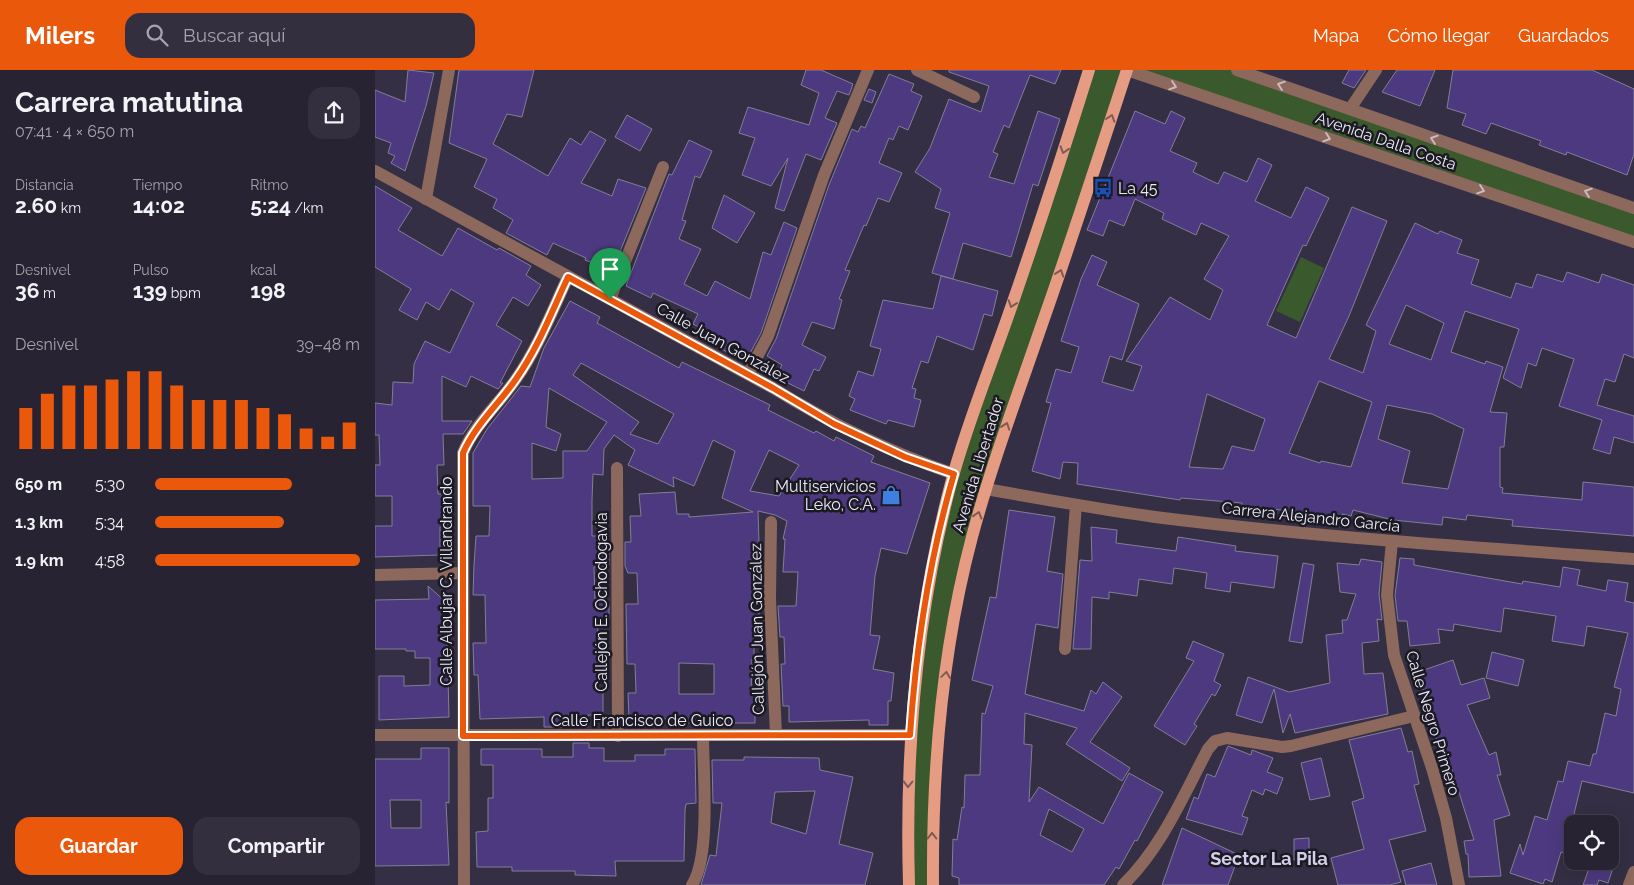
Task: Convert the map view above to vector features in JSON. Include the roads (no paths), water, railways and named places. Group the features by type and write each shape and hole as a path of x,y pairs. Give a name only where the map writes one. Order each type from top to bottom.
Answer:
{"main road":[{"name":"Avenida Libertador","path":"909,885 908,797 910,735 921,632 941,529 954,474 969,425 1054,182 1089,70"},
{"name":"Avenida Libertador","path":"933,885 934,780 939,721 958,602 972,537 986,489 1127,70"}],"street":[{"path":"426,199 449,70"},
{"path":"748,374 768,336 824,175 868,70"},
{"path":"917,70 974,97"},
{"name":"Avenida Dalla Costa","path":"1127,70 1634,242"},
{"name":"Avenida Dalla Costa","path":"1237,70 1634,208"},
{"path":"1350,109 1376,70"},
{"path":"610,299 663,167"},
{"name":"Calle Juan González","path":"375,171 866,440 905,457 954,474"},
{"name":"Calle Albujar C. Villandrando","path":"464,885 463,453 479,427 517,378 534,350 568,277"},
{"name":"Callejón E. Ochodogavia","path":"617,468 618,736"},
{"name":"Carrera Alejandro García","path":"986,489 1076,504 1246,527 1392,541 1634,559"},
{"path":"1065,649 1076,504"},
{"name":"Callejón Juan González","path":"771,522 770,600 776,735"},
{"name":"Calle Negro Primero","path":"1392,541 1387,596 1390,630 1399,674 1415,716 1445,818 1459,885"},
{"path":"375,575 463,573"},
{"path":"1123,885 1142,866 1155,847 1208,749 1215,741 1221,738 1239,738 1282,747 1291,746 1415,716"},
{"name":"Calle Francisco de Guico","path":"375,735 910,735"},
{"path":"692,885 701,856 704,826 703,736"},
{"path":"1629,885 1634,872"}],"place":[{"name":"La 45","path":"1103,188"},
{"name":"Multiservicios Leko, C.A.","path":"891,495"}],"district":[{"name":"Sector La Pila","path":"1269,858"}]}
